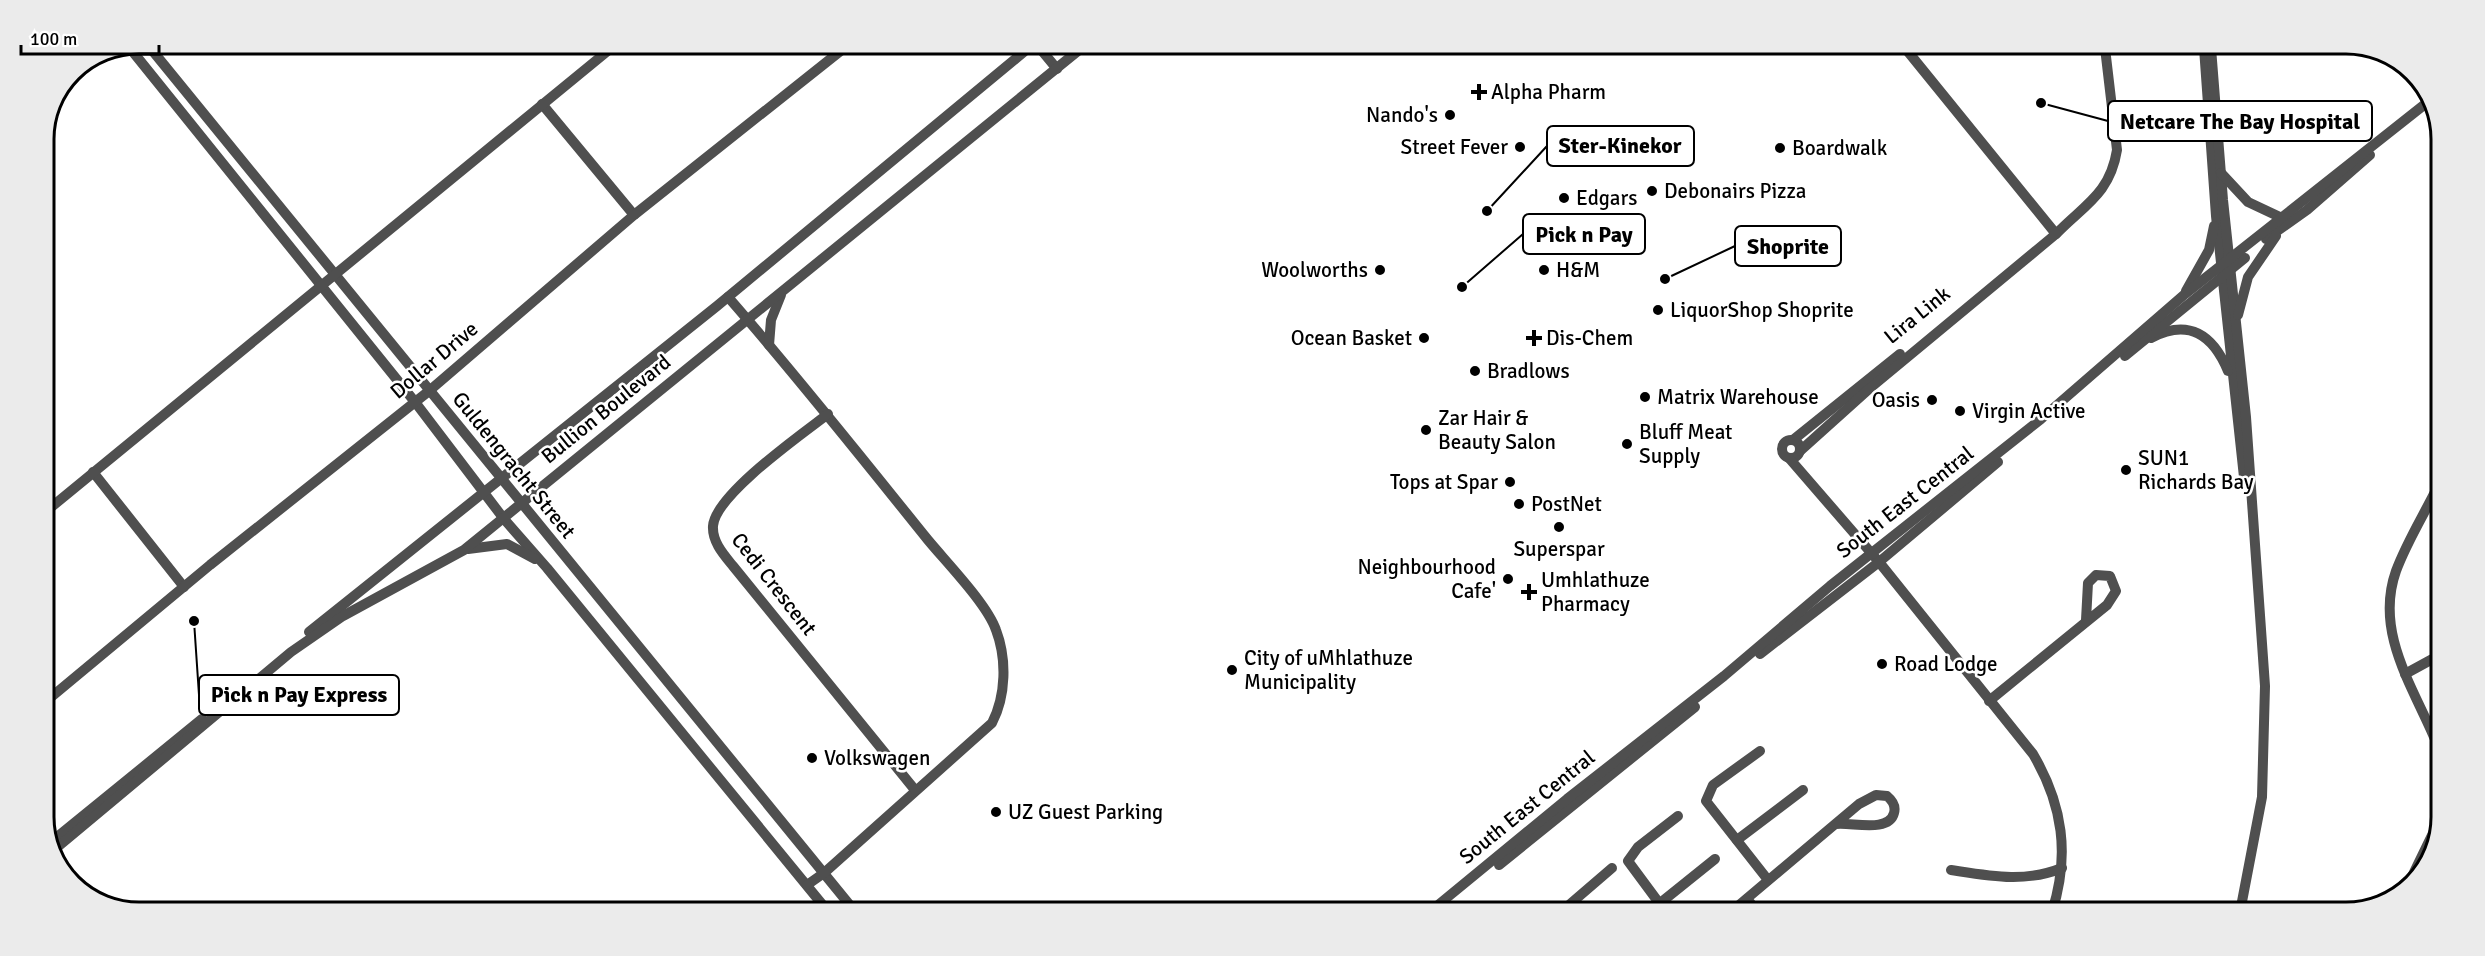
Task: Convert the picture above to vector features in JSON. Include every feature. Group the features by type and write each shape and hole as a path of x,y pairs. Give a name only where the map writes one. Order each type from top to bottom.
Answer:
{"street":[{"name":"Guldengracht Street","path":"135,54 415,402 504,519 547,568 820,902"},
{"name":"Guldengracht Street","path":"155,54 502,478 520,504 847,902"},
{"path":"54,505 604,54"},
{"name":"Dollar Drive","path":"54,695 184,587 429,391 634,214 837,54"},
{"name":"Bullion Boulevard","path":"57,837 728,297 1020,54"},
{"path":"1045,54 1057,69"},
{"name":"Bullion Boulevard","path":"59,846 295,650 344,616 464,550 504,519 1075,54"},
{"path":"1904,54 2033,215 2052,234"},
{"path":"1910,54 2052,234"},
{"path":"2052,234 2094,201 2116,160 2117,150 2106,54"},
{"path":"2204,54 2216,216 2237,322 2254,521 2253,537"},
{"path":"2211,54 2227,268 2232,382 2253,537 2265,686 2264,770 2256,839 2242,902"},
{"path":"542,104 634,214"},
{"name":"South East Central","path":"1453,902 1759,655 1879,562 2424,105"},
{"name":"South East Central","path":"2284,222 2426,111"},
{"path":"2221,173 2248,202 2284,222 2253,266 2237,322"},
{"path":"2185,294 2209,250 2216,216"},
{"name":"Lira Link","path":"1793,440 2052,234"},
{"name":"Lira Link","path":"1796,454 2052,234"},
{"name":"South East Central","path":"1442,902 1567,799 1724,676 1870,554 2041,419 2185,294 2227,268"},
{"path":"769,345 771,321 784,290"},
{"path":"728,297 828,414 986,613 995,627 1000,643 1002,693 992,723 824,873 807,885"},
{"path":"2136,346 2156,335 2174,330 2200,334 2212,342 2221,354 2232,382"},
{"name":"Cedi Crescent","path":"828,414 778,452 722,503 715,515 713,533 718,547 733,567 915,790"},
{"path":"1796,454 1782,450 1786,442 1793,440 1798,444 1796,454 1809,479 1879,562 2033,754 2050,787 2061,823 2062,868 2054,902"},
{"path":"93,472 184,587"},
{"path":"2431,500 2396,569 2389,603 2391,632 2405,674 2431,731"},
{"path":"464,550 496,543 507,544 524,551 547,568"},
{"path":"1989,701 2086,620"},
{"path":"2405,674 2431,660"},
{"path":"1760,751 1713,785 1707,793 1706,801 1768,880"},
{"path":"1737,840 1803,790"},
{"path":"1742,902 1768,880 1836,824 1869,797 1887,796 1894,803 1895,810 1892,819 1882,824 1836,824"},
{"path":"1658,902 1628,861 1638,847 1678,816"},
{"path":"1668,902 1715,859"},
{"path":"1572,902 1611,868"},
{"path":"1951,870 1999,877 2038,877 2062,868"},
{"path":"1747,898 1750,902"}],"place":[{"name":"Alpha Pharm","path":"1479,92"},
{"name":"Netcare The Bay Hospital","path":"2041,103"},
{"name":"Nando's","path":"1450,115"},
{"name":"Street Fever","path":"1520,147"},
{"name":"Boardwalk","path":"1780,148"},
{"name":"Debonairs Pizza","path":"1652,191"},
{"name":"Edgars","path":"1564,198"},
{"name":"Ster-Kinekor","path":"1487,211"},
{"name":"Woolworths","path":"1380,270"},
{"name":"H&M","path":"1544,270"},
{"name":"Shoprite","path":"1665,279"},
{"name":"Pick n Pay","path":"1462,287"},
{"name":"LiquorShop Shoprite","path":"1658,310"},
{"name":"Ocean Basket","path":"1424,338"},
{"name":"Dis-Chem","path":"1534,338"},
{"name":"Bradlows","path":"1475,371"},
{"name":"Matrix Warehouse","path":"1645,397"},
{"name":"Oasis","path":"1932,400"},
{"name":"Virgin Active","path":"1960,411"},
{"name":"Zar Hair & Beauty Salon","path":"1426,430"},
{"name":"Bluff Meat Supply","path":"1627,444"},
{"name":"SUN1 Richards Bay","path":"2126,470"},
{"name":"Tops at Spar","path":"1510,482"},
{"name":"PostNet","path":"1519,504"},
{"name":"Superspar","path":"1559,527"},
{"name":"Neighbourhood Cafe'","path":"1508,579"},
{"name":"Umhlathuze Pharmacy","path":"1529,592"},
{"name":"Pick n Pay Express","path":"194,621"},
{"name":"Road Lodge","path":"1882,664"},
{"name":"City of uMhlathuze Municipality","path":"1232,670"},
{"name":"Volkswagen","path":"812,758"},
{"name":"UZ Guest Parking","path":"996,812"}]}
